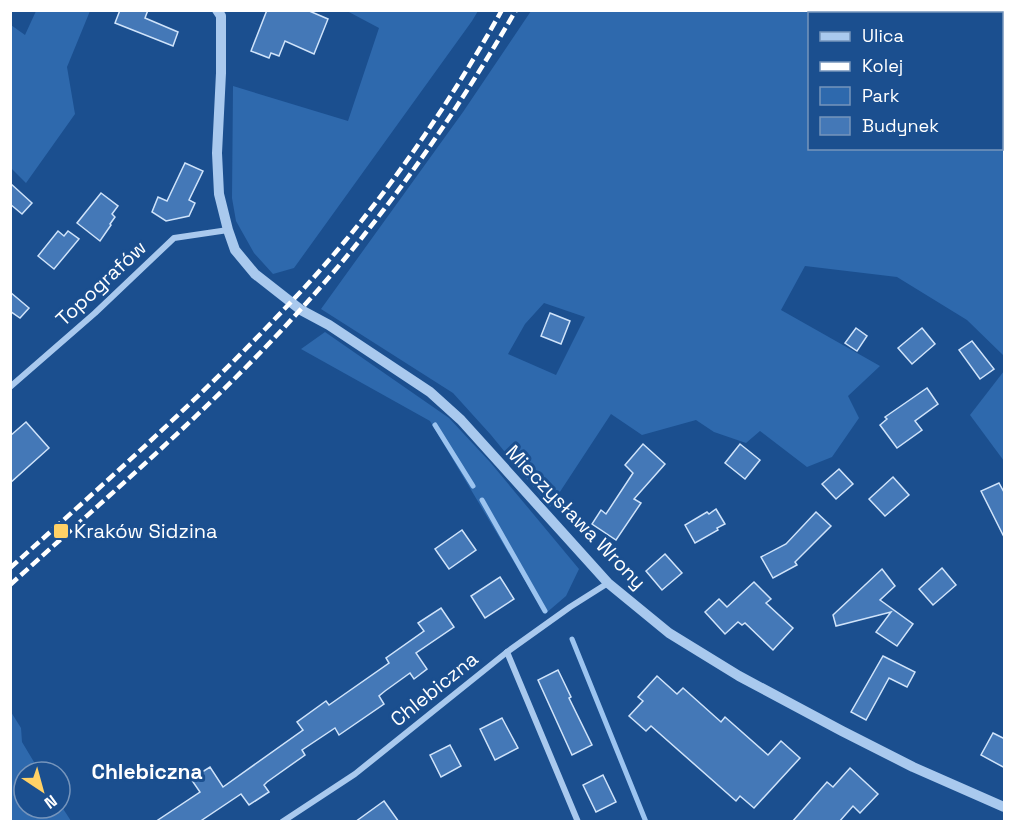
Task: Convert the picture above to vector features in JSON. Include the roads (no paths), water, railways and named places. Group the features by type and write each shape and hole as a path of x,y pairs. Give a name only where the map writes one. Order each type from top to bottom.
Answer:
{"street":[{"name":"Mieczysława Wrony","path":"218,10 221,64 217,153 219,194 235,250 246,265 301,310 329,325 430,392 461,420 608,584 677,638 739,676 913,767 1005,807"},
{"name":"Topografów","path":"10,387 95,313 174,238 228,230"},
{"name":"Chlebiczna","path":"282,822 355,774 507,652 570,607 608,584"},
{"path":"507,652 578,822"}],"waterway":[{"path":"435,425 473,486"},
{"path":"482,500 545,611"},
{"path":"572,639 646,822"}],"railway":[{"path":"10,568 188,405 257,338 321,270 378,200 431,126 502,10"},
{"path":"10,585 196,416 267,346 332,274 389,203 443,128 516,10"}],"place":[{"name":"Kraków Sidzina","path":"61,531"}],"district":[{"name":"Chlebiczna","path":"147,772"}]}
